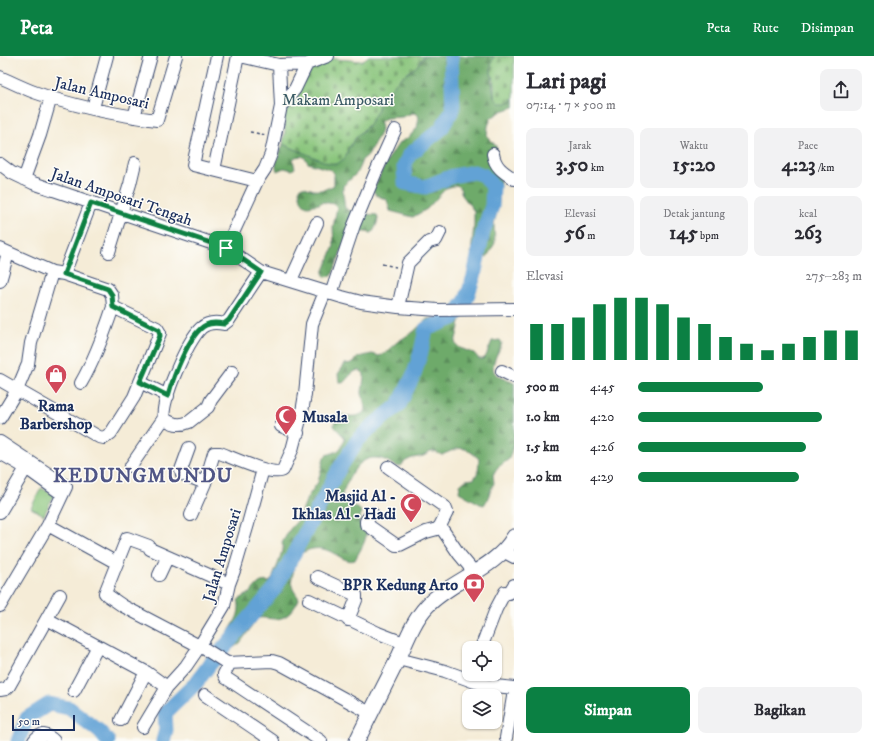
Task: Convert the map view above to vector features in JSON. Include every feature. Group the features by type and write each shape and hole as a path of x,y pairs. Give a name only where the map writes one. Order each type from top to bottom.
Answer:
{"main road":[{"path":"357,741 398,659 404,643 426,607 439,596 474,572 509,554 514,537"}],"street":[{"path":"93,108 107,56"},
{"path":"134,117 151,56"},
{"name":"Jalan Amposari","path":"0,77 32,91 51,97 134,117 157,120 176,56"},
{"path":"217,56 193,165 196,167 257,181"},
{"path":"214,170 239,56 279,65 307,64 328,56"},
{"path":"281,106 295,89 307,64"},
{"path":"226,248 271,154 281,106 279,65"},
{"path":"24,179 40,135 51,97"},
{"path":"191,515 205,482 213,455 217,452 262,469 278,472 283,470 298,433 305,394 312,324 328,293 374,174 395,130"},
{"path":"492,154 496,166 514,179"},
{"path":"109,252 135,162"},
{"name":"Jalan Amposari Tengah","path":"0,164 24,179 226,248 261,272 291,280 328,293 361,302 398,307 438,310 514,309"},
{"path":"0,418 17,390 28,364 32,338 58,273 91,203"},
{"path":"291,280 317,223"},
{"path":"398,307 408,263 429,242 436,240 440,232"},
{"path":"0,281 4,251 58,273 108,289 112,295 113,307 93,363 81,383"},
{"path":"232,372 211,400 208,407 188,422 177,424 168,422 164,418 163,411 188,345 202,327 216,322 224,324 229,320 261,272"},
{"path":"0,380 92,433 102,438 107,437 134,397 160,336 160,332 157,328 113,307"},
{"path":"502,371 514,377"},
{"path":"140,382 168,396"},
{"path":"131,466 164,418"},
{"path":"281,426 298,433"},
{"path":"0,442 64,490"},
{"path":"189,448 181,470 182,474 205,482"},
{"path":"0,453 64,490"},
{"path":"372,513 366,521 366,524 396,545 400,545 440,526 447,512 445,507 388,467"},
{"path":"0,512 26,468"},
{"name":"Jalan Amposari","path":"142,728 167,687 202,648 224,606 229,584 236,568 262,469"},
{"path":"0,606 48,525 64,490"},
{"path":"48,525 117,563"},
{"path":"440,526 459,554 474,572"},
{"path":"229,584 168,558 150,549 149,546 127,538 105,592 123,606 228,663 272,661 279,663 370,713"},
{"path":"159,575 168,558"},
{"path":"317,576 356,595 356,600 348,620"},
{"path":"484,641 500,600 505,592 509,593 514,585"},
{"path":"0,690 6,689 9,686 60,595"},
{"path":"309,600 348,620 404,643"},
{"path":"47,619 146,672 167,687"},
{"path":"74,691 98,646"},
{"path":"398,659 462,674"},
{"path":"228,663 224,674 226,678 321,741"},
{"path":"121,720 146,672"},
{"path":"474,681 486,685 514,689 506,738"},
{"path":"205,695 273,741"},
{"path":"34,741 35,738 48,735 54,741"}],"path":[{"path":"250,132 274,138"},
{"path":"382,264 406,269"}],"green space":[{"name":"Makam Amposari","path":"369,56 424,56 416,67 399,79 387,93 379,104 377,111 369,124 357,136 348,149 345,158 337,164 328,163 283,144 285,113 289,103 308,75 322,59 362,61"},
{"path":"424,56 494,56 491,71 494,97 507,103 514,98 514,107 502,111 491,118 488,126 487,136 496,146 500,179 499,203 494,224 495,243 487,257 474,256 471,253 474,211 462,195 460,188 457,185 446,188 427,209 413,217 390,211 387,200 376,195 373,190 388,159 399,143 409,137 417,128 419,117 417,114 413,113 402,117 386,118 380,122 380,133 368,155 362,160 357,173 343,186 345,208 353,213 377,215 378,219 376,225 372,233 349,230 332,276 325,277 323,273 334,246 333,227 337,207 334,204 322,202 320,204 306,206 300,197 299,191 301,187 313,190 322,190 334,185 334,173 331,170 308,163 302,156 295,157 293,160 295,168 292,170 284,168 277,171 276,165 283,144 328,163 337,164 345,158 348,149 357,136 367,127 377,111 379,104 387,93 399,79 416,67"},
{"path":"494,56 514,56 514,98 507,103 499,103 495,97 491,71"},
{"path":"442,316 458,316 461,319 455,343 460,348 474,353 479,359 483,359 486,356 492,341 500,340 502,343 495,359 493,368 494,372 501,378 514,383 514,443 509,459 497,468 493,475 494,483 484,505 459,492 460,485 466,480 474,479 478,472 479,459 465,449 461,448 453,450 442,455 436,452 431,452 406,461 401,466 395,466 378,458 370,458 363,461 353,472 342,494 348,504 361,511 359,524 366,531 365,540 355,560 350,561 322,549 314,549 303,552 296,560 294,565 292,584 299,599 290,613 279,619 258,618 240,643 230,650 221,647 220,643 231,629 237,618 239,606 238,600 250,593 260,583 266,581 269,582 272,579 283,547 282,543 290,529 299,519 307,498 318,482 324,458 326,455 339,450 342,446 345,438 334,426 335,418 339,413 352,416 359,415 365,410 362,393 364,374 358,370 355,371 343,383 339,382 338,374 345,364 352,363 358,357 372,354 380,356 397,342 413,332 427,319"},
{"path":"41,488 54,495 44,515 31,508"}],"waterway":[{"path":"163,741 166,730 165,713 196,683 210,664 276,587 339,469 357,441 370,428 399,405 414,374 426,329 453,318 466,300 474,276 483,232 492,206 493,186 483,175 474,172 453,176 425,187 405,183 404,167 409,155 441,129 453,109 451,56"},
{"path":"18,741 27,718 49,704 69,708 99,731 108,741"}],"place":[{"name":"Rama Barbershop","path":"56,394"},
{"name":"Musala","path":"286,436"},
{"name":"Masjid Al - Ikhlas Al - Hadi","path":"411,524"},
{"name":"BPR Kedung Arto","path":"474,604"}],"district":[{"name":"KEDUNGMUNDU","path":"143,475"}],"route":[{"path":"91,203 226,248 261,272 229,320 224,324 216,322 202,327 188,345 168,396 140,382 160,336 159,330 113,307 112,295 108,289 64,274 91,203"}]}
